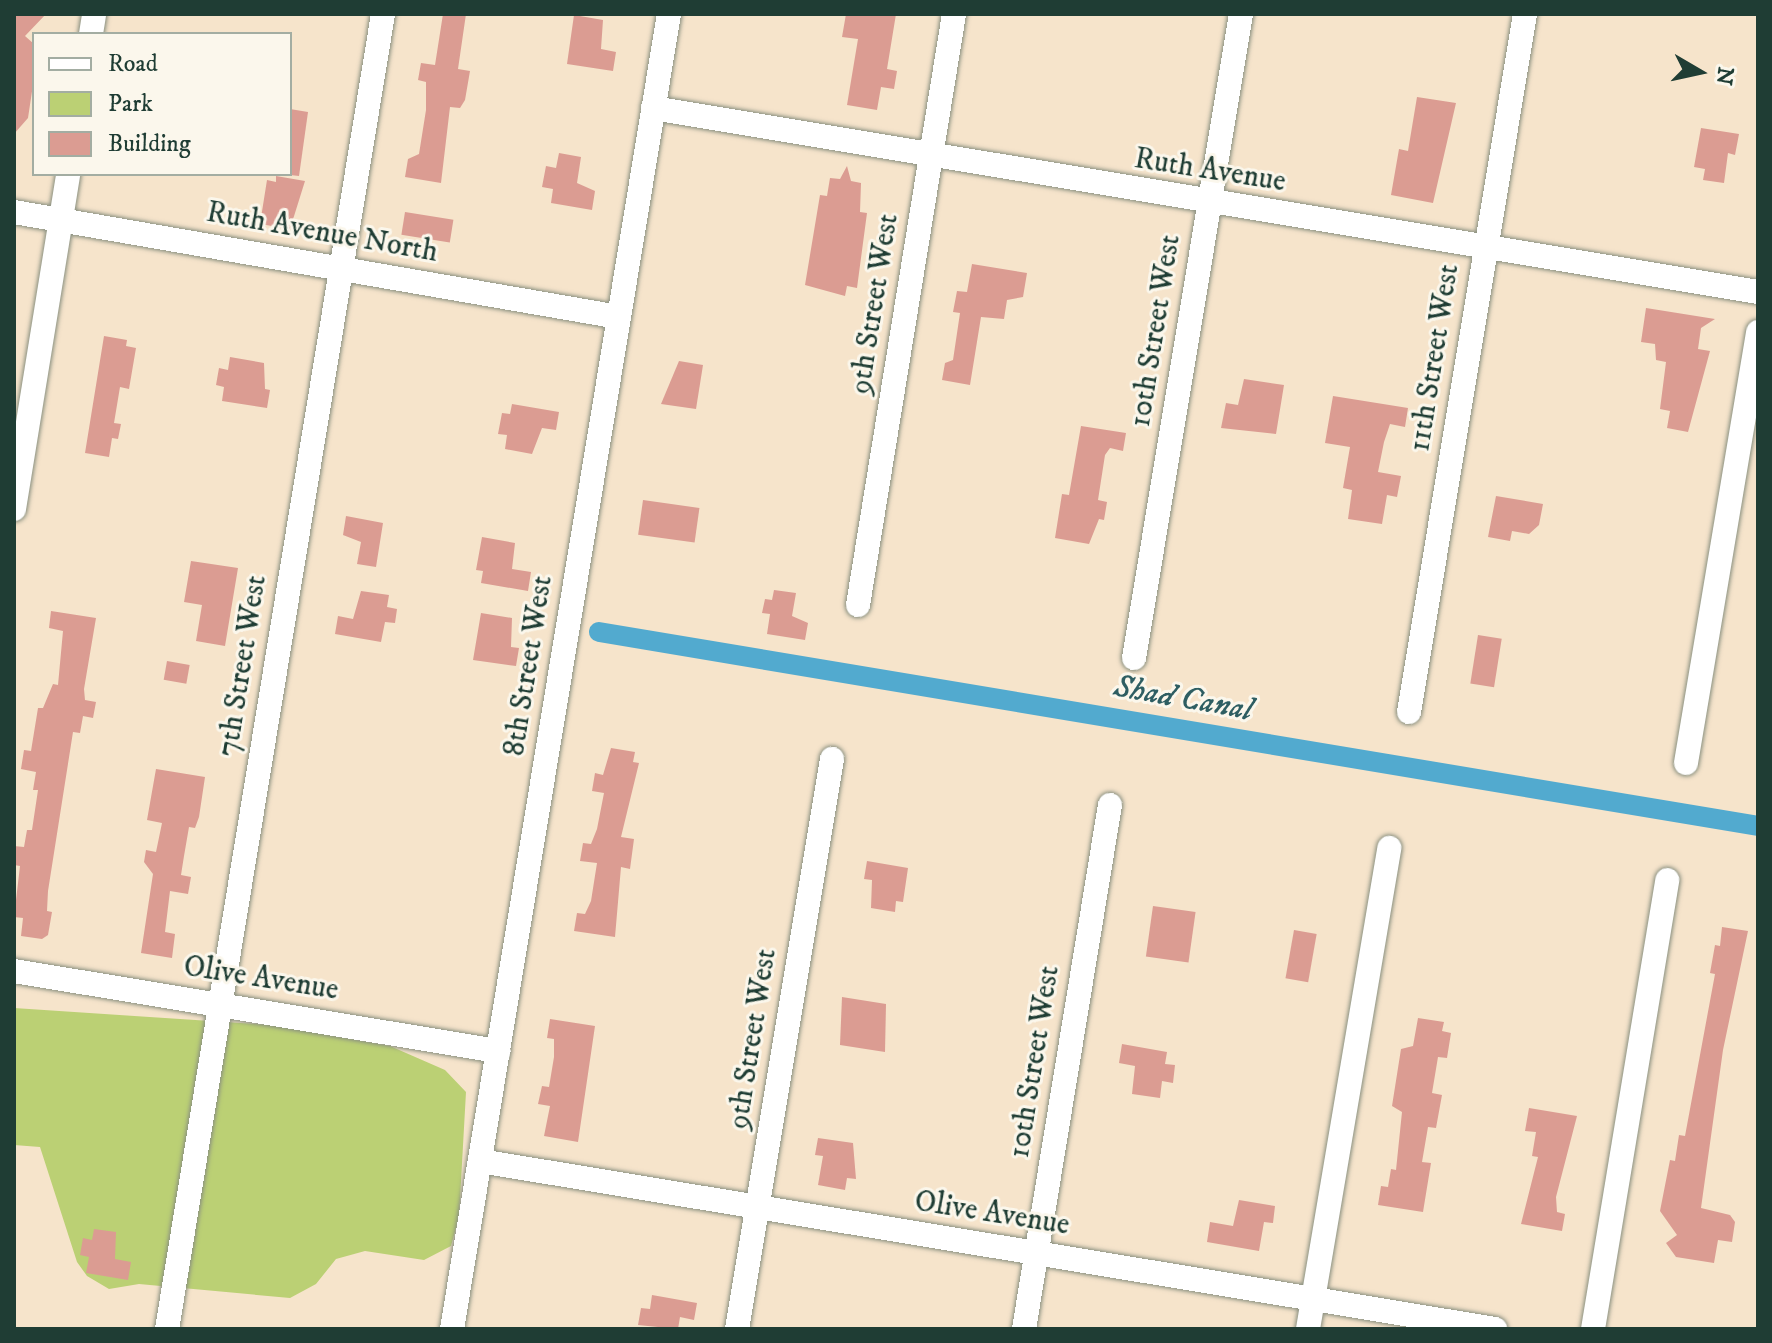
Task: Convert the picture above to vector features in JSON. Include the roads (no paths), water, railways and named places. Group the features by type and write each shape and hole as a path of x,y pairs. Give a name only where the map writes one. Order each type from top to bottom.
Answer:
{"street":[{"name":"7th Street West","path":"167,1329 383,14"},
{"name":"8th Street West","path":"452,1329 669,14"},
{"name":"9th Street West","path":"858,605 954,14"},
{"name":"10th Street West","path":"1134,658 1241,14"},
{"name":"11th Street West","path":"1409,712 1525,14"},
{"name":"Ruth Avenue","path":"653,108 931,157 1758,292"},
{"path":"14,509 68,176"},
{"name":"Ruth Avenue North","path":"14,212 619,317"},
{"path":"1686,763 1758,332"},
{"name":"9th Street West","path":"737,1329 832,759"},
{"name":"10th Street West","path":"1024,1329 1110,805"},
{"path":"1308,1329 1389,848"},
{"path":"1593,1329 1667,880"},
{"name":"Olive Avenue","path":"14,971 498,1051"},
{"name":"Olive Avenue","path":"480,1161 1495,1329"}],"waterway":[{"name":"Shad Canal","path":"599,632 1758,826"}]}
